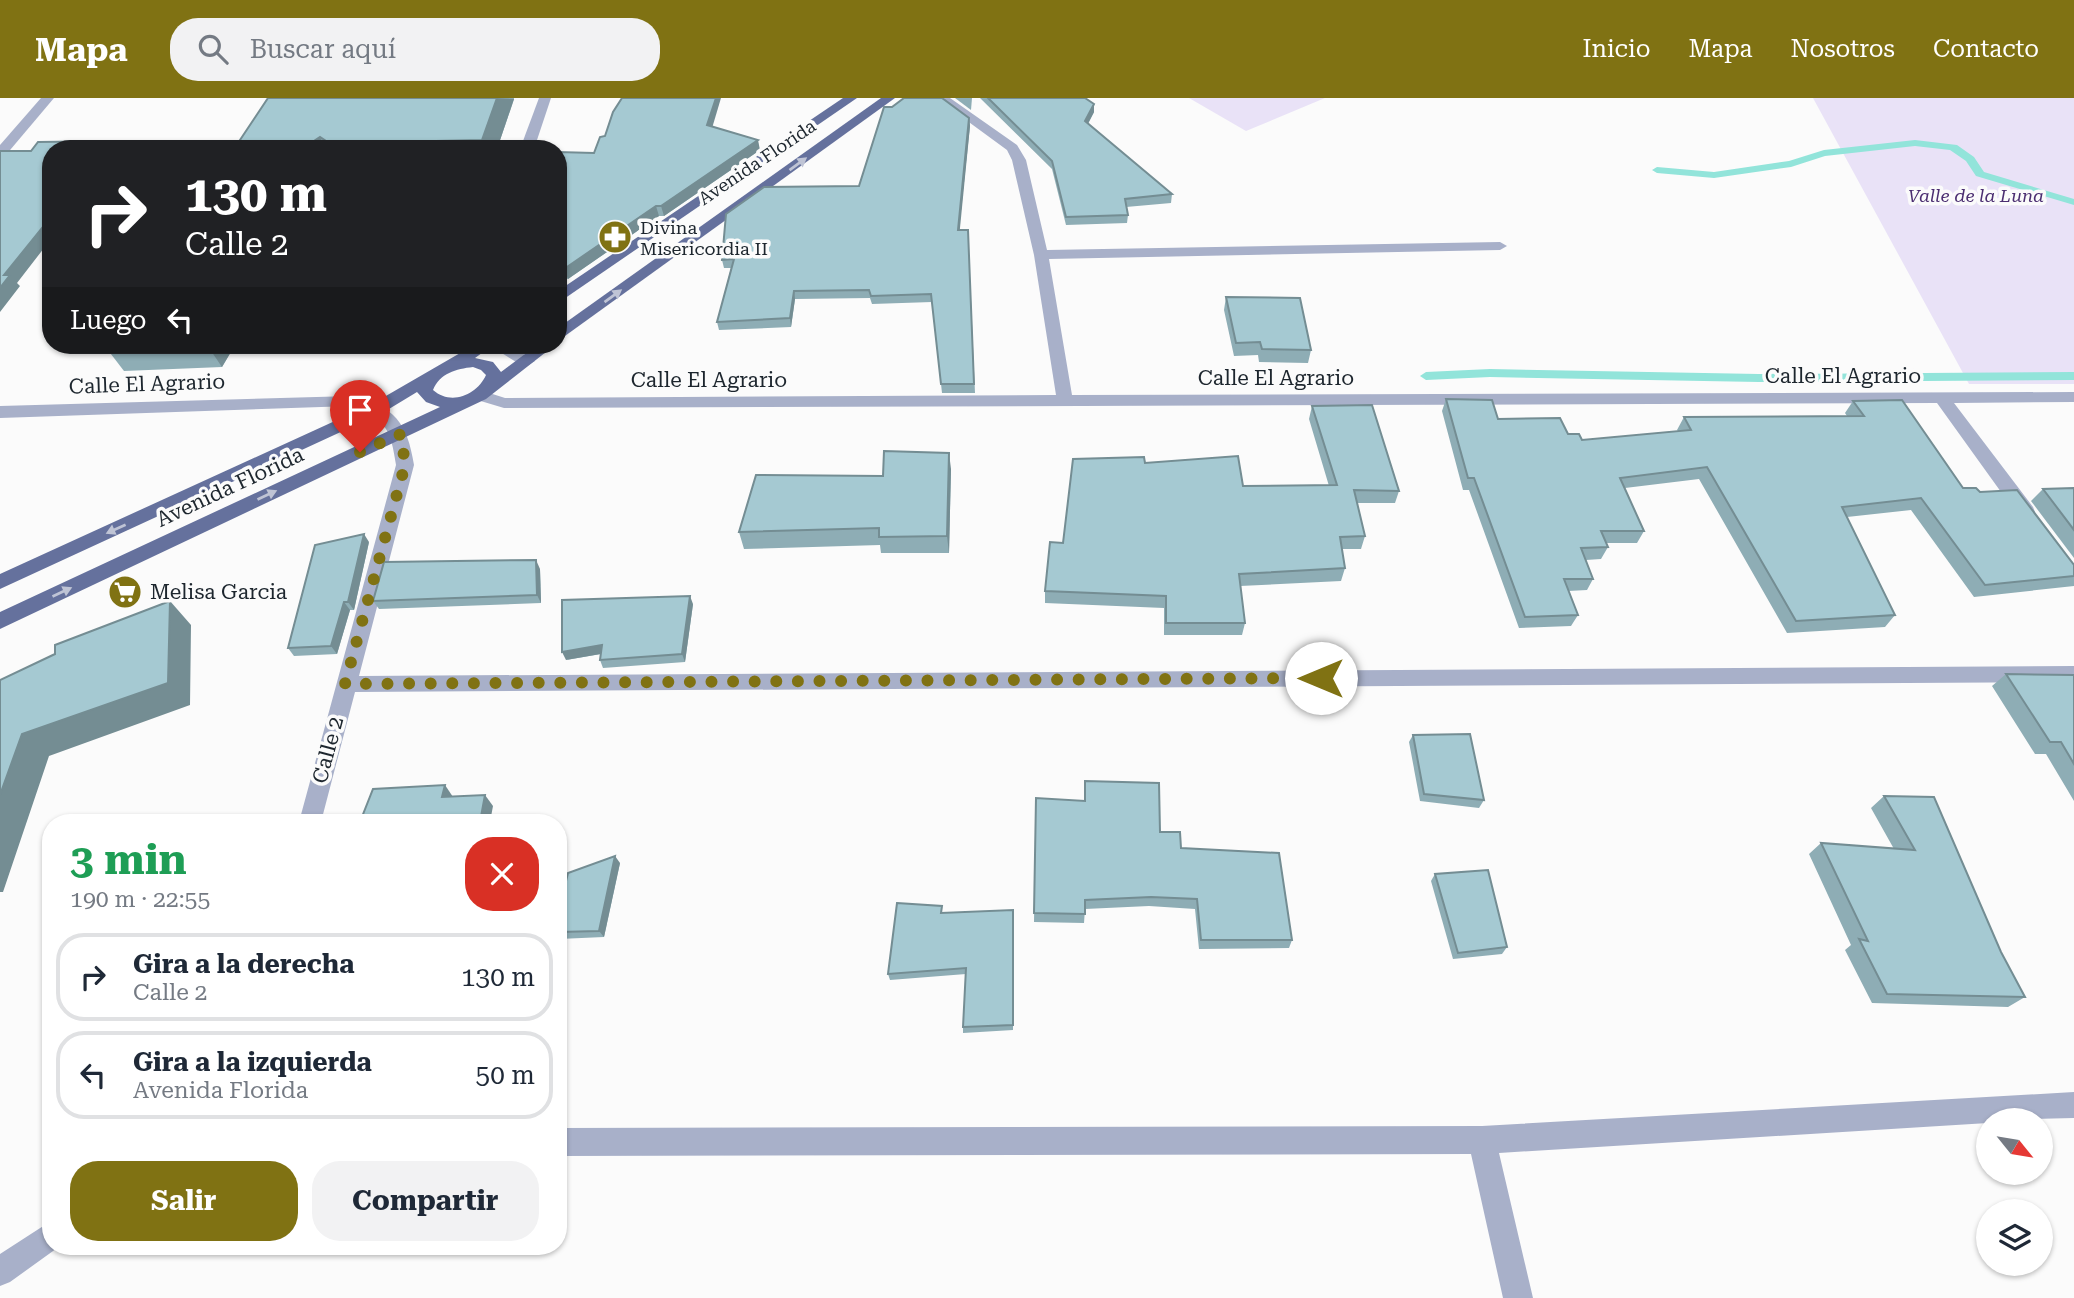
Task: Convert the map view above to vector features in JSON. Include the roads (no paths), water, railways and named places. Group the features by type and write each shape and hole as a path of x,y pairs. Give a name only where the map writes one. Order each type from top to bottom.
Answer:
{"main road":[{"name":"Avenida Florida","path":"567,292 851,98"},
{"name":"Avenida Florida","path":"567,330 890,98"},
{"name":"Avenida Florida","path":"0,582 378,408 468,354"},
{"name":"Avenida Florida","path":"0,621 480,395 535,354"},
{"path":"473,362 487,366 494,374 492,385 480,395 463,402 445,404 431,400 424,391 427,380 439,370 456,363 473,362"}],"street":[{"path":"0,153 48,98"},
{"path":"530,140 545,98"},
{"path":"942,98 1012,148 1019,160 1041,255 1065,402"},
{"path":"1041,255 1500,246"},
{"path":"515,354 527,360"},
{"name":"Calle El Agrario","path":"480,395 504,403 2074,397"},
{"path":"1942,398 2041,531"},
{"name":"Calle El Agrario","path":"0,412 352,401 378,408"},
{"path":"378,408 401,434"},
{"name":"Calle 2","path":"312,814 405,465 401,434"},
{"path":"345,684 2074,674"},
{"path":"567,1142 1482,1140 2074,1105"},
{"path":"1482,1140 1518,1298"},
{"path":"0,1272 42,1242"}],"waterway":[{"path":"1657,170 1714,175 1791,164 1824,153 1915,143 1953,147 1970,159 1980,174 2074,202"},
{"path":"1426,376 1490,373 1759,378 2074,376"}],"place":[{"name":"Divina Misericordia II","path":"615,237"},
{"name":"Melisa Garcia","path":"125,592"}],"park label":[{"name":"Valle de la Luna","path":"1976,195"}]}
